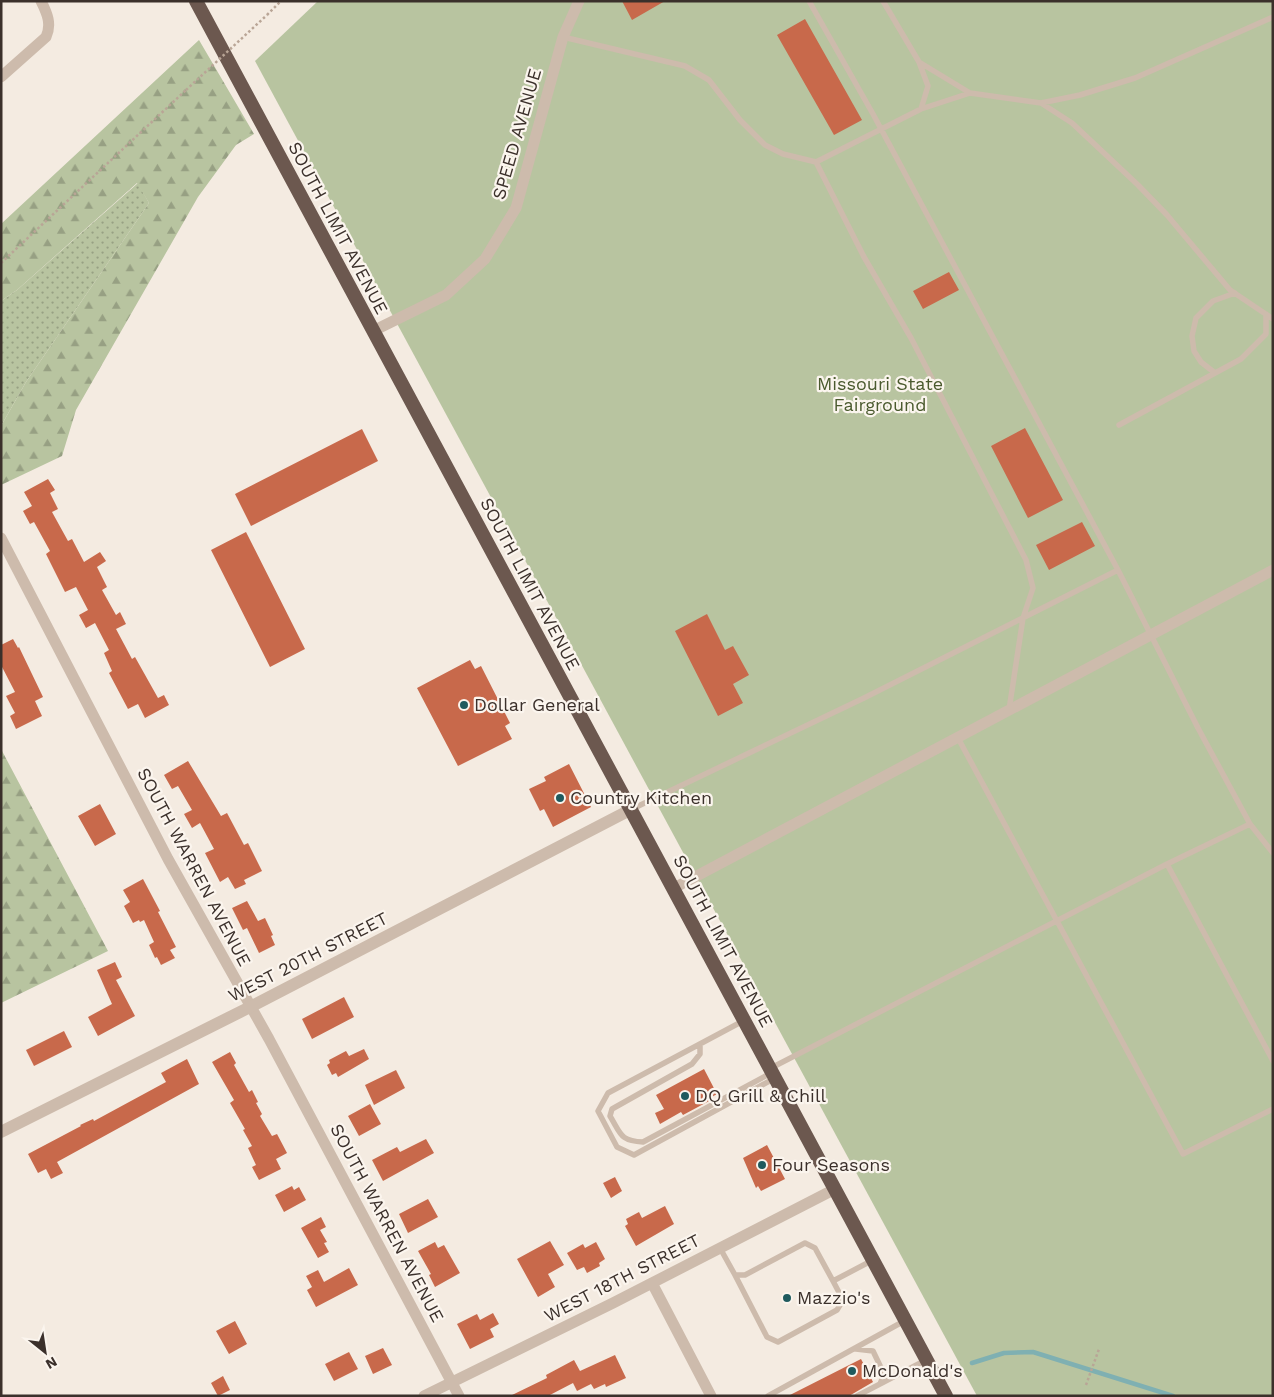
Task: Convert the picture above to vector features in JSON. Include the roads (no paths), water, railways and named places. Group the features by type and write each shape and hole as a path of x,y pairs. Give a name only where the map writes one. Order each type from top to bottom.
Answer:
{"highway":[{"name":"SOUTH LIMIT AVENUE","path":"196,1 946,1396"}],"street":[{"path":"1,77 46,37 49,23 46,10 41,1"},
{"name":"SPEED AVENUE","path":"373,332 446,295 485,259 516,208 563,37 580,1"},
{"name":"SOUTH WARREN AVENUE","path":"1,538 168,859 250,1006 459,1396"},
{"path":"674,888 1273,570"},
{"name":"WEST 20TH STREET","path":"1,1132 630,810"},
{"name":"WEST 18TH STREET","path":"424,1396 652,1283 835,1189"},
{"path":"652,1283 711,1396"}],"lane":[{"path":"809,1 881,129 1118,570 1250,824 1273,853"},
{"path":"883,1 918,62 928,86 921,109"},
{"path":"918,62 970,93 1041,103 1080,95 1135,78 1273,17"},
{"path":"563,37 685,66 709,80 740,120 765,145 783,154 816,162 921,109 970,93"},
{"path":"1041,103 1072,123 1138,185 1166,214 1230,290 1273,319"},
{"path":"816,162 864,257 911,338 1026,560 1033,588 1023,618 1008,710"},
{"path":"1215,373 1201,362 1194,351 1192,336 1196,318 1213,301 1235,293"},
{"path":"1119,425 1241,359 1266,334 1266,314"},
{"path":"630,810 864,698 1118,570"},
{"path":"958,738 1183,1154 1273,1109"},
{"path":"700,1044 700,1054 692,1064 612,1109 610,1116 622,1137 630,1142 643,1142 1058,920 1250,824"},
{"path":"1167,864 1273,1061"},
{"path":"745,1020 608,1093 598,1111 617,1147 634,1154 773,1073"},
{"path":"720,1248 767,1338 778,1342 837,1310 843,1300 815,1248 805,1244 745,1275 735,1275"},
{"path":"833,1282 874,1260"},
{"path":"768,1396 906,1320"},
{"path":"854,1349 873,1351 884,1374 880,1384"},
{"path":"857,1396 927,1359"},
{"path":"778,1396 784,1387"}],"waterway":[{"path":"972,1363 1004,1353 1033,1352 1173,1396"}],"place":[{"name":"Dollar General","path":"464,705"},
{"name":"Country Kitchen","path":"560,798"},
{"name":"DQ Grill & Chill","path":"685,1096"},
{"name":"Four Seasons","path":"762,1165"},
{"name":"Mazzio's","path":"787,1298"},
{"name":"McDonald's","path":"852,1371"}],"park label":[{"name":"Missouri State Fairground","path":"880,394"}]}
